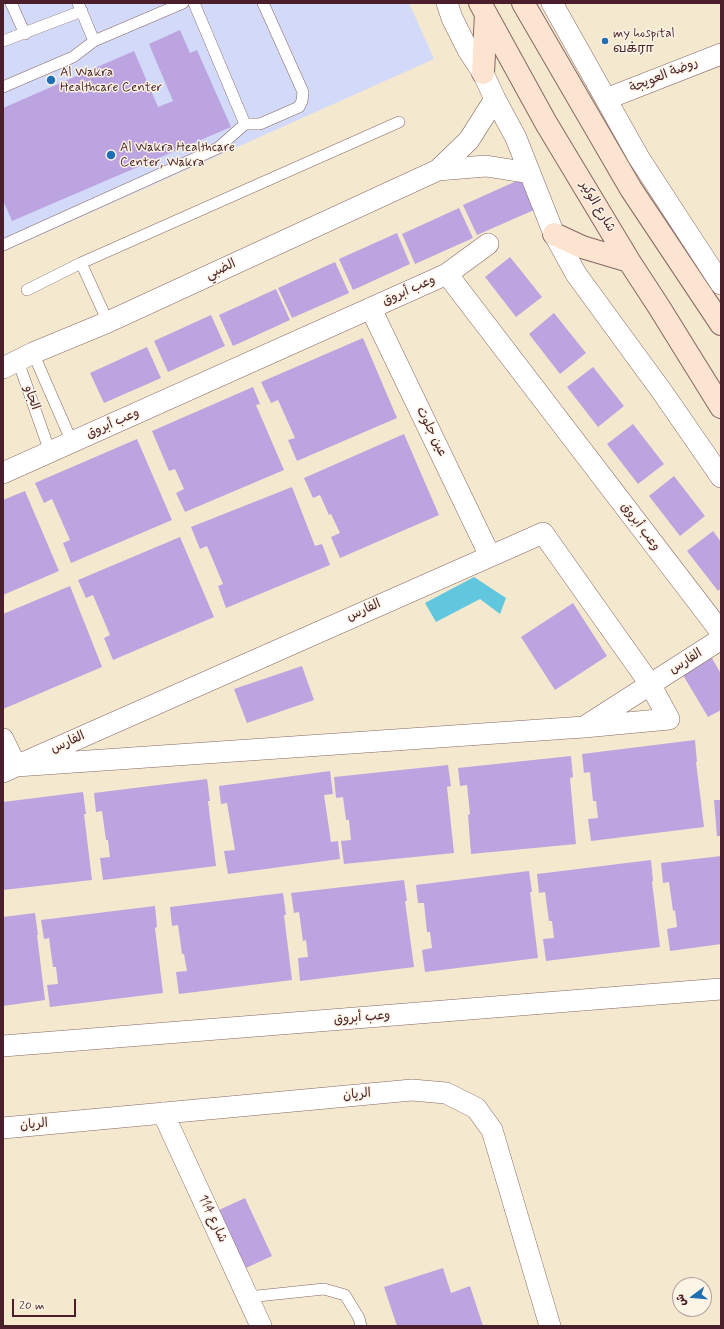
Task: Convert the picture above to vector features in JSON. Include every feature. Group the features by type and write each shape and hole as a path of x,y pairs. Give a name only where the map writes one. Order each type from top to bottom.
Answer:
{"main road":[{"path":"523,3 631,189 721,324"},
{"path":"483,9 483,72"},
{"name":"شارع الوكير","path":"483,9 546,122 629,261 660,307 721,407"},
{"path":"554,234 582,247 629,261"}],"street":[{"path":"447,3 452,18 468,50 483,72 495,99 516,138 554,234 576,274 721,477"},
{"path":"552,3 639,158 721,284"},
{"name":"روضة العويجة","path":"606,99 721,54"},
{"name":"الضبي","path":"14,358 108,322 438,170 469,140 495,99"},
{"name":"الضبي","path":"438,170 486,166 530,172"},
{"path":"447,274 488,244"},
{"name":"وعب أبروق","path":"3,473 447,274 721,632"},
{"name":"عين جلوت","path":"371,309 490,556"},
{"name":"الفارس","path":"543,533 650,684 669,719 584,727 9,769 543,533"},
{"name":"الفارس","path":"584,727 721,640"},
{"path":"3,739 9,769"},
{"name":"وعب أبروق","path":"3,1046 721,989"},
{"name":"الريان","path":"3,1128 412,1090 446,1093 476,1108 492,1130 550,1326"},
{"name":"شارع 114","path":"163,1113 261,1326"}],"lane":[{"path":"11,3 25,34"},
{"path":"3,87 73,57 94,41 181,3"},
{"path":"194,3 245,124"},
{"path":"3,245 218,148 245,124 260,124 299,107 302,101 303,92 263,3"},
{"path":"3,42 25,34 80,7 94,41"},
{"path":"28,290 81,263 399,122"},
{"path":"81,263 108,322"},
{"name":"الجاو","path":"14,358 72,442"},
{"name":"الجاو","path":"14,358 50,452"},
{"path":"248,1297 324,1289 345,1295 359,1318 361,1326"}],"shaded area":[{"name":"Al Wakra Healthcare Center, Wakra","path":"3,3 409,3 434,59 3,252"}],"water":[{"path":"474,577 506,598 500,614 480,599 436,622 425,603"}],"building":[{"path":"180,30 190,53 197,50 231,127 12,221 3,200 3,108 134,51 158,107 173,101 149,44"},
{"path":"521,179 534,210 477,235 463,205"},
{"path":"459,208 473,238 415,264 402,234"},
{"path":"397,233 410,264 353,290 339,259"},
{"path":"510,257 542,297 516,317 485,277"},
{"path":"335,262 349,293 292,318 278,288"},
{"path":"276,289 290,320 233,346 219,315"},
{"path":"554,313 586,353 560,374 529,334"},
{"path":"211,315 225,346 168,372 154,341"},
{"path":"363,338 397,418 297,461 288,440 295,438 278,400 271,403 261,382"},
{"path":"147,347 161,378 104,403 90,373"},
{"path":"593,367 624,406 598,427 567,387"},
{"path":"253,387 260,404 256,405 284,470 185,512 176,493 184,489 175,469 169,471 152,431"},
{"path":"633,424 664,464 638,484 607,444"},
{"path":"404,434 439,515 340,558 331,537 340,533 331,514 329,515 320,495 313,498 304,478"},
{"path":"137,439 172,520 71,563 63,543 70,540 52,499 44,503 35,483"},
{"path":"674,476 705,516 680,536 649,496"},
{"path":"292,487 315,546 322,544 330,565 226,608 218,586 223,584 207,546 200,549 191,527"},
{"path":"25,491 59,571 3,595 3,500"},
{"path":"713,531 721,542 721,588 718,591 687,551"},
{"path":"180,537 214,617 113,660 104,638 110,635 93,595 86,598 78,580"},
{"path":"70,586 102,667 3,709 3,614"},
{"path":"573,603 607,656 555,690 521,637"},
{"path":"712,658 721,674 721,710 708,717 683,675"},
{"path":"302,666 314,700 247,723 234,689"},
{"path":"695,740 696,762 704,827 591,841 588,819 598,818 596,801 593,801 590,772 584,773 582,754"},
{"path":"571,756 573,777 570,778 576,844 471,854 468,815 470,814 467,785 460,786 458,768"},
{"path":"448,765 451,786 447,787 454,853 344,864 341,841 351,840 349,820 346,820 343,797 336,798 334,777"},
{"path":"330,771 333,794 324,795 331,842 338,841 340,859 228,874 224,851 235,850 227,803 221,804 219,786"},
{"path":"207,779 210,801 208,801 216,866 103,880 100,858 110,857 102,811 96,812 94,793"},
{"path":"83,792 86,814 84,814 92,880 3,890 3,802"},
{"path":"714,800 721,800 721,836 717,836"},
{"path":"721,856 721,944 670,951 667,929 677,927 669,882 663,883 661,863"},
{"path":"651,860 652,882 660,947 546,961 543,939 554,938 552,921 549,921 545,892 539,893 537,874"},
{"path":"529,871 538,958 425,972 422,950 432,948 430,932 427,932 424,903 418,903 416,885"},
{"path":"404,880 407,901 405,901 414,967 300,981 298,958 308,957 306,940 303,941 299,912 294,913 291,893"},
{"path":"283,893 286,915 284,915 292,980 179,994 176,972 187,971 184,954 182,954 178,925 172,926 170,907"},
{"path":"155,906 157,927 155,928 163,993 50,1007 47,985 58,984 56,967 53,967 49,938 44,939 41,920"},
{"path":"35,913 45,1000 3,1006 3,917"},
{"path":"245,1198 272,1256 246,1268 219,1210"},
{"path":"443,1268 451,1293 470,1286 483,1326 397,1326 384,1287"}],"place":[{"name":"my hospital வக்ரா","path":"605,41"},
{"name":"Al Wakra Healthcare Center","path":"51,80"},
{"name":"Al Wakra Healthcare Center, Wakra","path":"111,155"}]}
